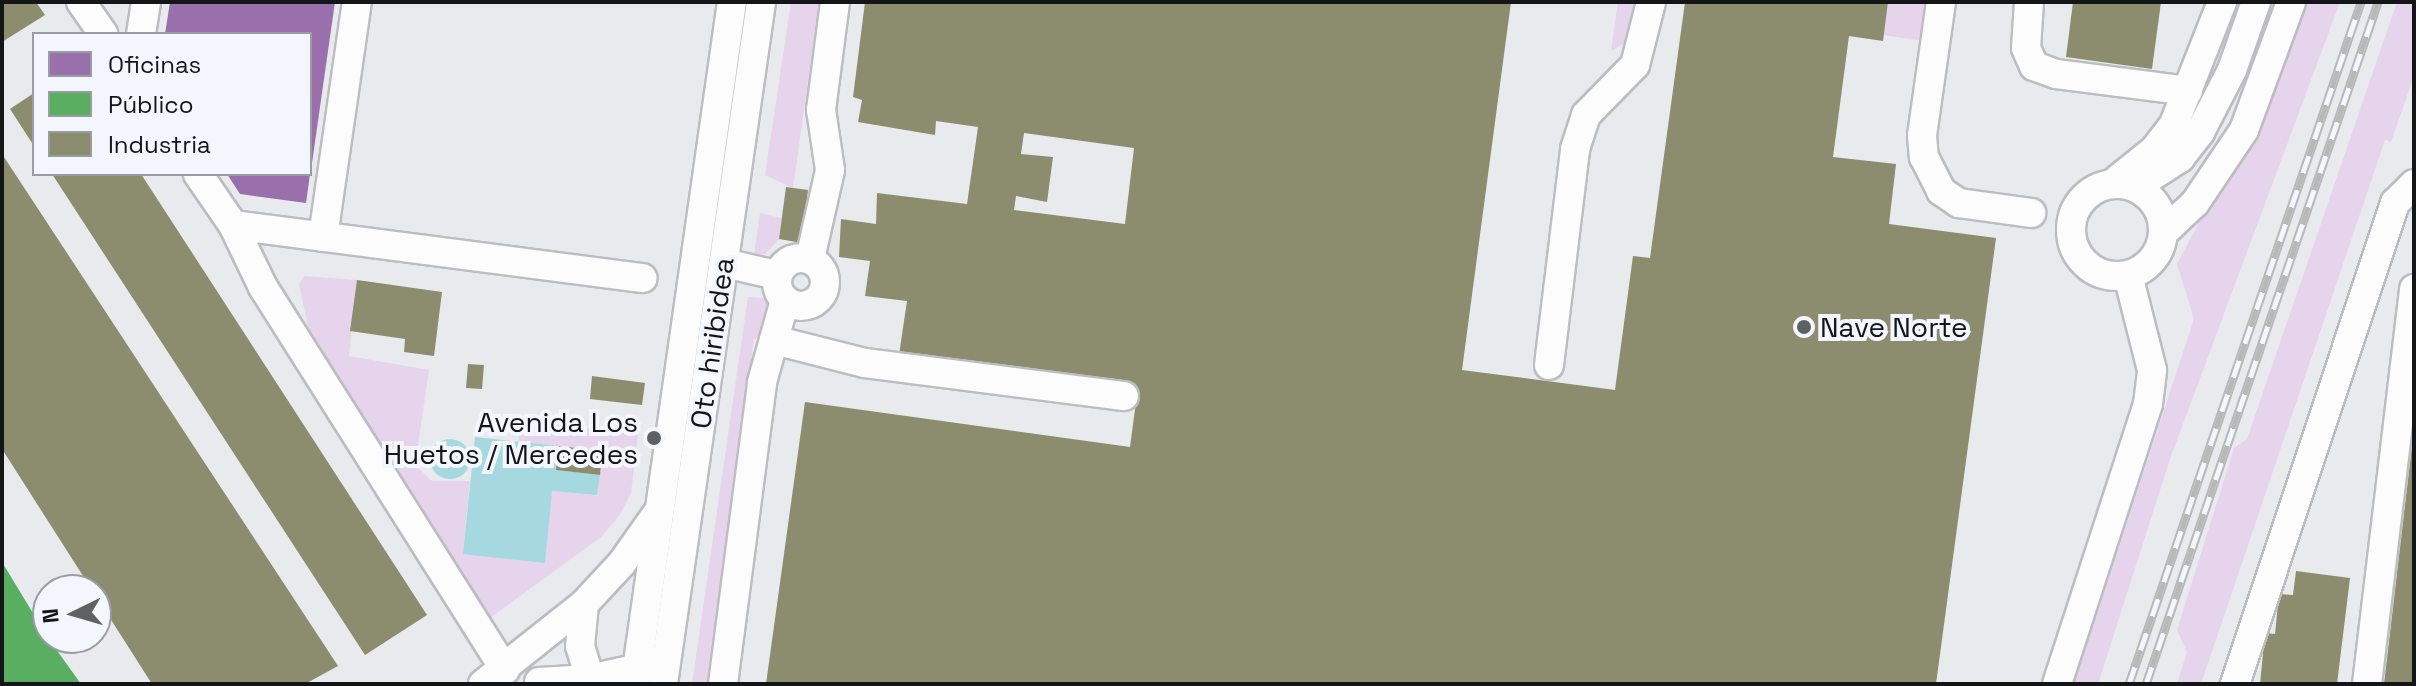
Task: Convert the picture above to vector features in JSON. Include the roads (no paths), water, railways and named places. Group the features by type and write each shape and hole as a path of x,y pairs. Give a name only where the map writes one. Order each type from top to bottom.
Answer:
{"street":[{"path":"81,2 102,32"},
{"path":"141,32 146,2"},
{"path":"323,237 357,2"},
{"name":"Oto hiribidea","path":"635,677 732,2"},
{"name":"Oto hiribidea","path":"665,671 761,2"},
{"path":"810,259 830,170 821,110 835,2"},
{"path":"1549,365 1575,149 1586,115 1635,65 1651,2"},
{"path":"1941,2 1922,136 1924,157 1941,191 1959,203 2031,213"},
{"path":"2029,2 2026,48 2034,66 2056,74 2188,91"},
{"path":"2123,186 2174,124 2222,2"},
{"path":"2232,70 2228,103 2211,143 2162,226 2152,260 2128,275 2098,272 2085,263 2071,235 2078,204 2089,193 2123,186 2180,158 2200,132 2232,70 2256,2"},
{"path":"2162,226 2195,203 2244,130 2291,2"},
{"path":"199,176 233,225 263,287 494,677"},
{"path":"2235,684 2395,203 2414,184"},
{"path":"2123,186 2156,205 2162,226"},
{"path":"233,225 643,278"},
{"path":"723,684 762,382 774,340 781,288 784,263 810,259 821,268 821,295 797,306 781,288 724,263"},
{"path":"2057,684 2148,404 2152,370 2128,275"},
{"path":"2367,684 2414,289"},
{"path":"774,340 865,363 1124,396"},
{"path":"494,677 584,604 622,563 659,511"},
{"path":"584,604 580,646 590,679"},
{"path":"494,677 542,683 635,677 665,671"}],"water":[{"path":"475,437 559,446 557,470 600,475 597,495 552,491 545,563 463,554"},
{"path":"450,439 464,445 470,459 464,473 450,479 436,473 430,459 436,445"}],"railway":[{"path":"2129,684 2361,2"},
{"path":"2146,684 2378,2"}],"place":[{"name":"Nave Norte","path":"1804,327"},
{"name":"Avenida Los Huetos / Mercedes","path":"654,438"}]}
